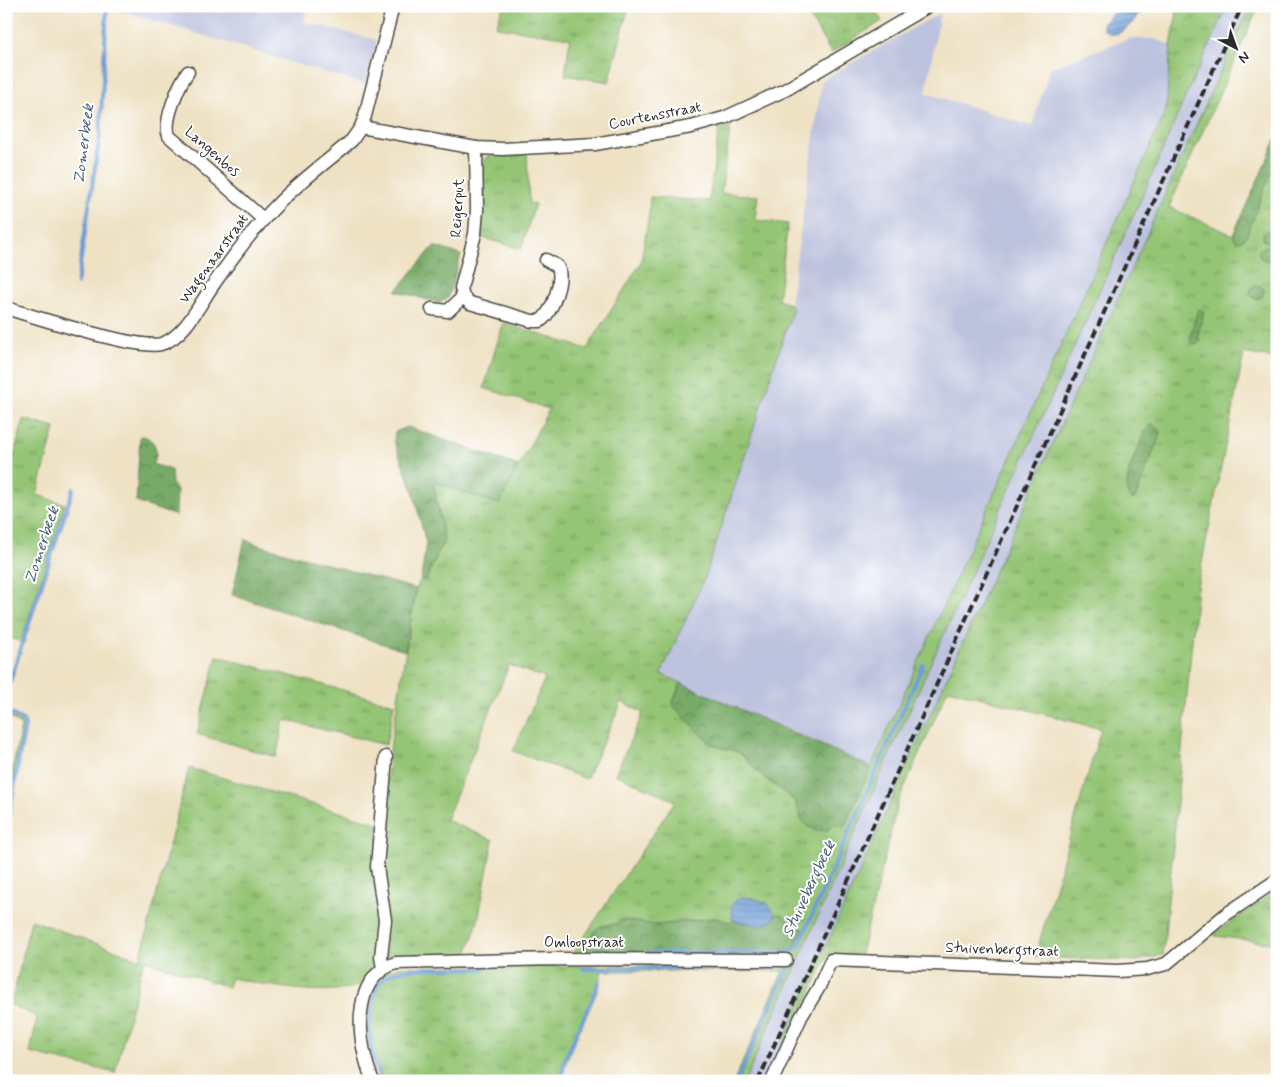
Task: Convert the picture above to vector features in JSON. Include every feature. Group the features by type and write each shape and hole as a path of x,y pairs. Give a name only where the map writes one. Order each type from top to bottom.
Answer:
{"street":[{"name":"Wagenaarstraat","path":"6,308 125,341 150,345 165,343 180,331 243,242 263,219 296,186 352,140 361,127 393,6"},
{"name":"Courtensstraat","path":"361,127 476,148 528,149 595,144 707,124 741,111 792,86 928,6"},
{"name":"Langenbos","path":"188,72 181,81 168,120 167,129 169,136 263,219"},
{"name":"Reigerput","path":"463,297 462,288 476,224 476,148"},
{"path":"432,309 448,311 463,297 473,304 532,321 540,321 550,312 560,272 555,264 546,260"},
{"path":"373,1081 363,1052 361,1017 370,985 376,974 384,968 381,957 385,920 377,867 386,757"},
{"name":"Stuivenbergstraat","path":"772,1081 801,1018 831,960 1118,971 1147,969 1175,958 1225,915 1277,880"},
{"name":"Omloopstraat","path":"384,968 396,963 422,962 786,960"}],"shaded area":[{"path":"307,6 304,22 377,40 366,85 109,7"},
{"path":"1222,6 1253,6 766,1081 741,1081"},
{"path":"940,13 926,93 1032,126 1050,68 1130,38 1156,39 1171,46 1166,111 871,767 660,674 705,577 793,308 790,304 822,80"}],"green space":[{"path":"503,6 629,6 609,82 565,75 570,38 496,27"},
{"path":"819,6 873,6 882,21 831,53 807,12"},
{"path":"1178,6 1228,6 1187,93 1150,179 882,771 745,1081 734,1081 783,971 602,971 594,998 563,1060 560,1079 557,1081 379,1081 368,1042 366,1013 368,999 380,976 398,967 786,965 803,929 790,924 777,913 775,915 767,903 748,897 732,918 734,921 728,922 716,918 658,925 623,920 615,924 601,926 585,955 572,955 675,801 615,774 643,713 622,702 586,779 513,751 545,678 509,665 446,820 493,840 478,921 467,954 391,960 386,955 380,871 391,741 416,589 421,579 426,580 444,539 433,482 499,504 549,409 484,388 503,323 587,349 641,262 650,197 709,201 719,128 731,123 721,193 758,196 755,220 788,224 778,300 790,304 793,308 705,577 661,674 681,683 673,702 674,707 709,742 718,747 739,752 763,777 795,801 802,820 807,826 827,830 835,824 844,827 1166,111 1171,46"},
{"path":"1250,6 1259,6 1169,207 1233,235 1277,138 1277,359 1244,353 1197,587 1163,955 1137,961 1035,957 1101,729 948,689 898,802 861,954 828,955 770,1081 765,1081"},
{"path":"1277,138 1277,173 1269,177 1246,237 1236,241 1233,235"},
{"path":"527,153 529,204 535,204 521,249 480,237 483,161 492,154"},
{"path":"1273,226 1277,229 1277,239 1272,245 1263,240 1263,235"},
{"path":"434,246 461,255 448,298 439,303 396,291"},
{"path":"1263,246 1269,246 1273,253 1269,260 1263,260 1259,256 1259,250"},
{"path":"1254,285 1260,285 1264,292 1260,299 1254,299 1250,295 1250,289"},
{"path":"1198,309 1204,311 1198,335 1200,341 1198,344 1191,343 1190,336"},
{"path":"24,419 55,428 37,495 65,504 21,642 6,636 6,483"},
{"path":"1152,424 1161,432 1135,499 1131,499 1127,485 1132,464 1147,428"},
{"path":"408,427 519,466 499,504 433,482 444,539 426,580 421,579 426,543 413,491 394,441 395,432"},
{"path":"140,436 149,439 155,446 156,455 152,464 171,470 172,484 177,490 176,516 136,502"},
{"path":"245,539 256,544 416,589 405,651 232,595"},
{"path":"217,656 394,704 386,745 284,720 276,757 197,734"},
{"path":"681,683 871,767 844,827 835,825 827,830 815,830 807,826 802,820 795,801 787,793 763,777 739,752 718,747 709,742 674,707 673,702"},
{"path":"6,711 23,722 26,728 8,811 6,811 6,801 21,726 6,715"},
{"path":"189,768 377,823 383,908 381,941 378,955 369,977 365,983 350,988 334,990 316,991 281,987 231,978 228,987 144,960 115,1073 30,1053 37,1017 11,1005 31,920 140,959"},
{"path":"1277,890 1277,944 1215,936 1214,934"},
{"path":"777,913 786,918 790,924 803,929 791,955 585,955 594,931 601,926 615,924 623,920 658,925 716,918 728,922 734,921 762,926 772,921"}],"water":[{"path":"1121,6 1144,6 1126,29 1110,34 1103,29 1103,23"},
{"path":"742,897 757,899 770,906 775,915 772,921 762,926 734,921 731,914 733,904"}],"waterway":[{"name":"Zomerbeek","path":"77,284 100,135 107,6"},
{"name":"Zomerbeek","path":"6,694 73,489"},
{"name":"Stuivebergbeek","path":"605,954 788,952 798,947 923,665"},
{"name":"Zomerbeek","path":"6,711 23,720 25,725 6,832"},
{"path":"737,1081 789,966"},
{"path":"583,969 702,968"},
{"path":"710,968 774,968"},
{"path":"383,1081 376,1065 370,1032 373,1000 380,982 392,974 417,969 484,969"},
{"name":"Stuivebergbeek","path":"563,1081 563,1072 570,1047 599,982"}],"railway":[{"path":"758,1081 1242,6"}]}
